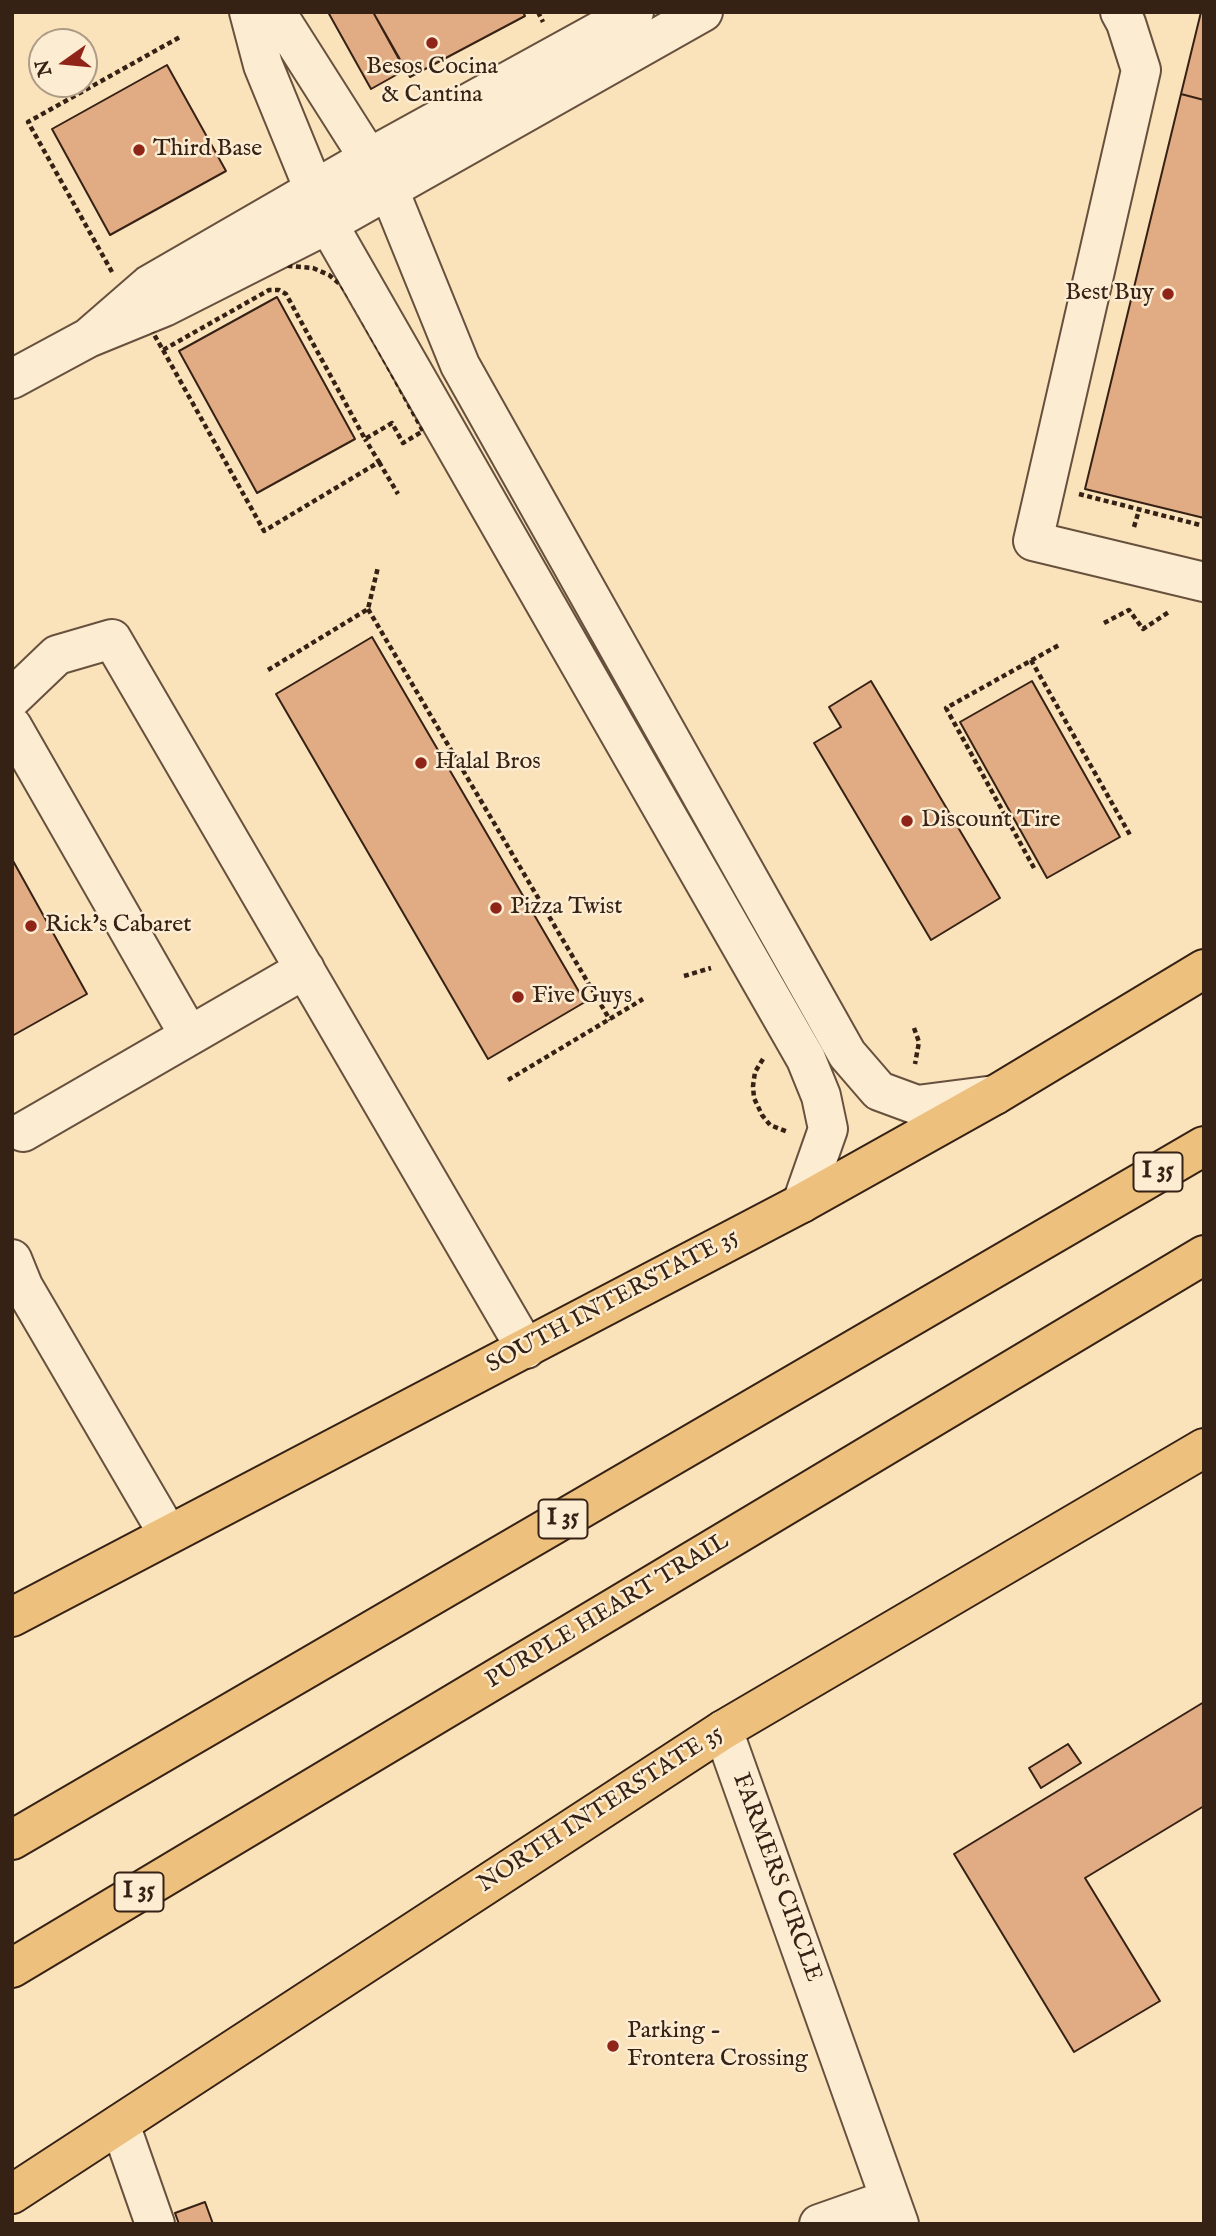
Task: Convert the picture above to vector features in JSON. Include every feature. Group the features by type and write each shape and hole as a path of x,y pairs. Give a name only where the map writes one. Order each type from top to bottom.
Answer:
{"main road":[{"name":"SOUTH INTERSTATE 35","path":"12,1617 802,1203 995,1095 1204,969"},
{"name":"I 35","path":"12,1840 1204,1146"},
{"name":"PURPLE HEART TRAIL","path":"12,1968 1204,1255"},
{"path":"1088,1324 1204,1270"},
{"name":"NORTH INTERSTATE 35","path":"12,2194 723,1730 1204,1448"}],"street":[{"path":"249,12 263,65 328,224 806,1059 821,1096 828,1129 802,1203"},
{"path":"276,12 390,190 460,365 847,1054 879,1091 917,1105 995,1095"},
{"path":"88,338 149,285 369,158 634,12"},
{"path":"12,379 88,338 164,307 328,224 703,12"},
{"path":"1120,12 1141,70 1033,541 1189,592"},
{"path":"12,698 57,654 112,639 526,1349"},
{"path":"12,726 189,1035"},
{"path":"23,1132 305,969"},
{"path":"12,1259 23,1286 168,1534"},
{"name":"FARMERS CIRCLE","path":"723,1730 895,2212"},
{"path":"120,2124 155,2224"},
{"path":"819,2224 895,2212"}],"path":[{"path":"114,277 28,122 180,37"},
{"path":"365,439 392,424 403,443 423,431 348,294 329,275 313,268 279,265 260,270 152,331 264,531 379,461"},
{"path":"163,351 269,290 279,290 286,294 398,494"},
{"path":"1132,535 1139,510"},
{"path":"378,568 368,609 610,1020"},
{"path":"1104,623 1129,610 1143,629 1171,611 1189,592"},
{"path":"268,670 368,609"},
{"path":"1034,868 946,708 1059,645"},
{"path":"1031,660 1130,835"},
{"path":"508,1080 643,999"},
{"path":"907,1073 916,1064 919,1054 919,1042 914,1028"},
{"path":"765,1055 755,1072 752,1086 754,1098 770,1125 793,1134"}],"building":[{"path":"328,12 373,12 405,70 371,89"},
{"name":"Besos Cocina & Cantina","path":"373,12 523,12 525,16 410,77"},
{"path":"1201,12 1204,12 1204,100 1181,94"},
{"name":"Third Base","path":"167,65 226,171 110,235 52,129"},
{"name":"Best Buy","path":"1181,94 1204,100 1204,518 1085,489"},
{"path":"277,297 355,439 257,493 179,351"},
{"path":"372,637 585,1002 488,1059 276,694"},
{"name":"Discount Tire","path":"871,681 1000,898 931,940 814,743 841,727 829,707"},
{"path":"1032,681 1120,837 1047,878 960,722"},
{"name":"Rick's Cabaret","path":"12,859 87,994 12,1036"},
{"path":"1204,1702 1204,1806 1085,1878 1160,2001 1074,2052 954,1854"},
{"path":"1068,1744 1081,1763 1041,1788 1029,1768"},
{"path":"205,2202 213,2224 179,2224 175,2213"}],"place":[{"name":"Besos Cocina & Cantina","path":"432,43"},
{"name":"Third Base","path":"139,150"},
{"name":"Best Buy","path":"1168,294"},
{"name":"Halal Bros","path":"421,763"},
{"name":"Discount Tire","path":"907,821"},
{"name":"Pizza Twist","path":"496,908"},
{"name":"Rick's Cabaret","path":"31,926"},
{"name":"Five Guys","path":"518,997"},
{"name":"Parking - Frontera Crossing","path":"613,2046"}]}
